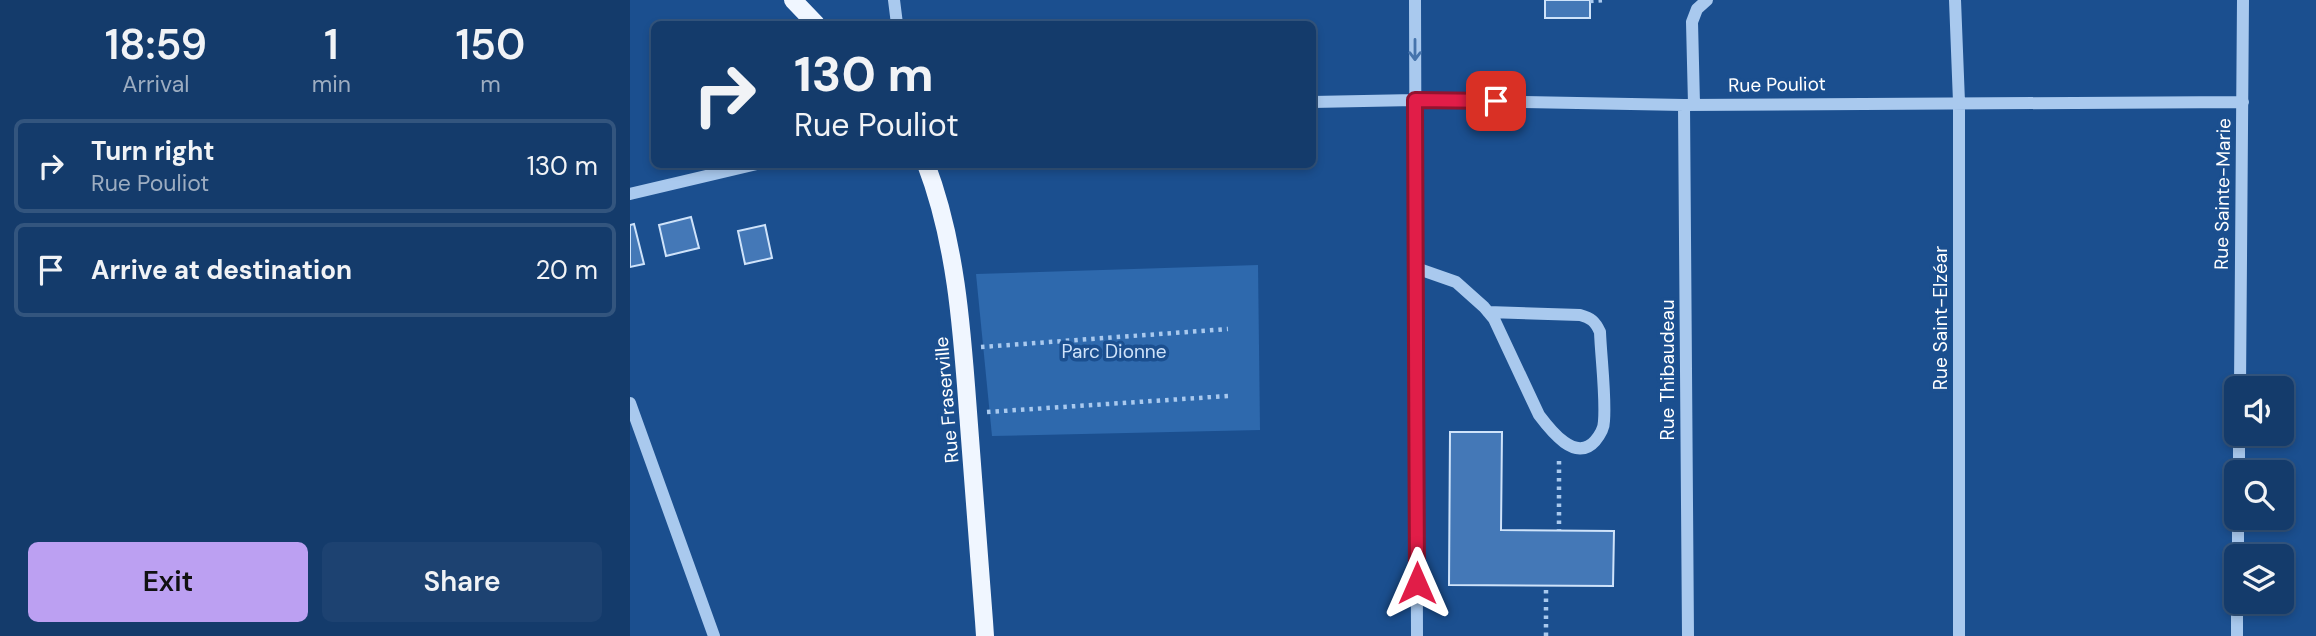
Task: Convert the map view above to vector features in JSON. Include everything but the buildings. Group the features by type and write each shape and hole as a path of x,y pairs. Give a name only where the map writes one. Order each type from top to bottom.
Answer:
{"main road":[{"path":"793,0 813,21"},
{"name":"Rue Fraserville","path":"927,168 953,267 963,348 985,636"}],"street":[{"path":"894,0 897,21"},
{"path":"1415,0 1417,636"},
{"name":"Rue Thibaudeau","path":"1688,636 1689,104 1692,22 1697,9 1707,0"},
{"name":"Rue Saint-Elzéar","path":"1955,0 1959,102 1959,636"},
{"name":"Rue Sainte-Marie","path":"2239,376 2243,0"},
{"name":"Rue Pouliot","path":"1316,102 2243,102"},
{"path":"630,194 740,168"},
{"path":"1416,268 1456,282 1473,295 1494,319 1539,415 1559,438 1572,447 1581,449 1590,446 1598,438 1604,421 1600,332 1596,323 1590,317 1580,315 1488,312"},
{"path":"630,403 714,636"},
{"path":"2237,614 2237,636"}],"path":[{"path":"1590,1 1605,0"},
{"path":"963,348 1228,329"},
{"path":"968,413 1228,396"},
{"path":"1559,438 1559,530"},
{"path":"1546,587 1546,636"}],"green space":[{"name":"Parc Dionne","path":"1258,265 1260,430 992,436 976,274"}],"route":[{"path":"1417,583 1415,100 1496,101"}]}
